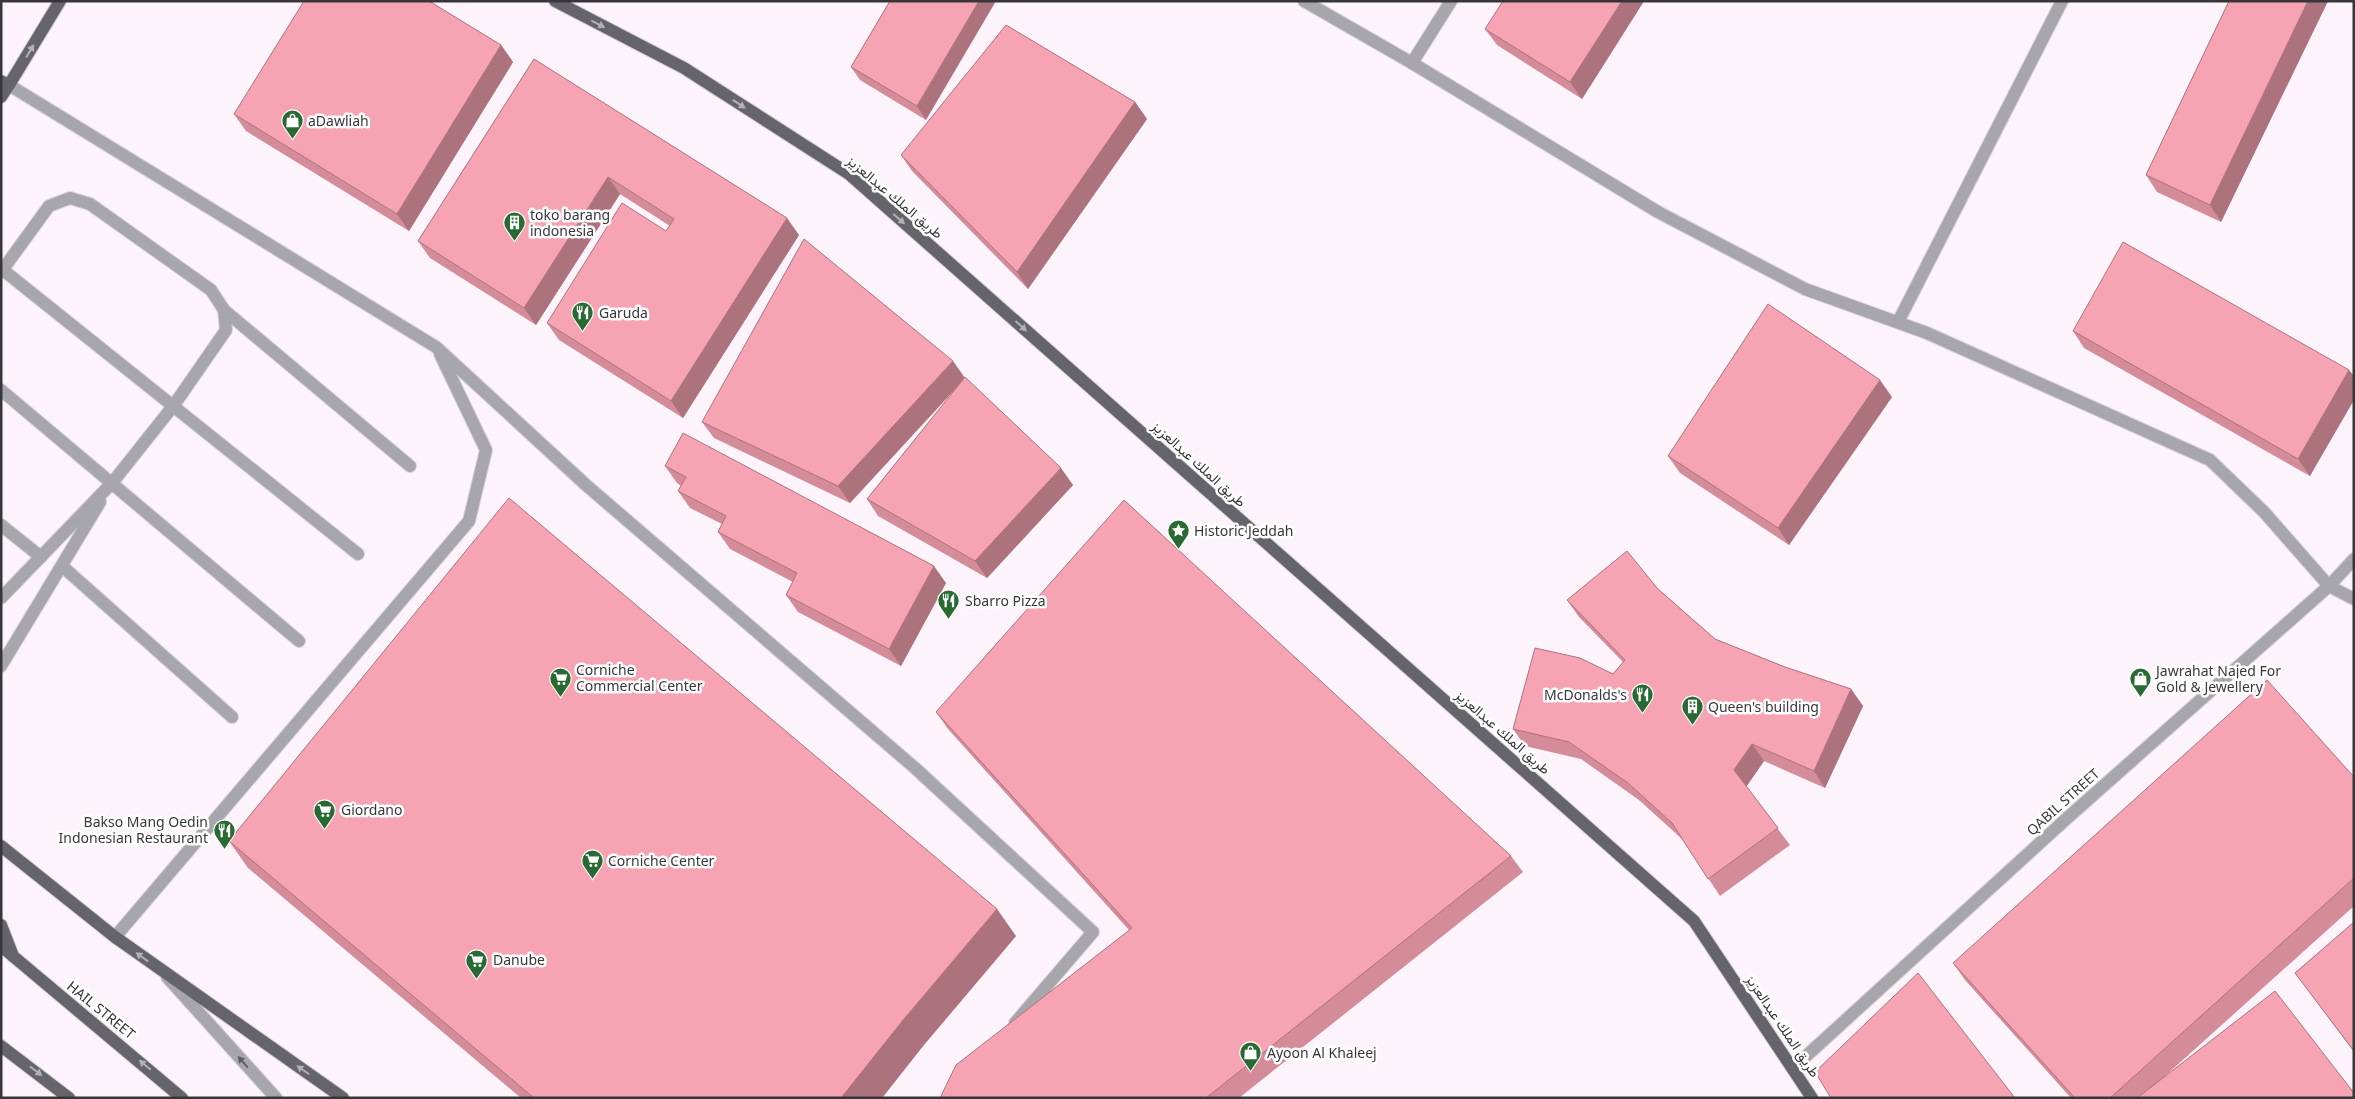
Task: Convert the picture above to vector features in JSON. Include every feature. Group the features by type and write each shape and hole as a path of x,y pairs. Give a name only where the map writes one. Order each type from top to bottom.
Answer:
{"main road":[{"path":"1,97 5,83 60,1"},
{"name":"طريق الملك عبدالعزيز","path":"555,1 684,68 849,174 1694,921 1812,1098"},
{"path":"1,846 115,937 343,1098"},
{"path":"1,925 14,958"},
{"name":"HAIL STREET","path":"1,946 182,1098"},
{"path":"1,1046 60,1095 69,1098"}],"street":[{"path":"1304,1 1412,63 1666,217 1805,289 1928,333 2210,460 2264,512 2329,586 2354,599"},
{"path":"1412,63 1450,1"},
{"path":"1898,322 2062,1"},
{"path":"5,83 436,347 586,485 915,768 1093,932 1009,1030"},
{"path":"358,554 174,405 2,271 49,206 70,198 90,204 211,290 224,310 410,466"},
{"path":"1,598 112,483 174,405 226,330 224,310"},
{"path":"115,937 469,521 486,450 436,347"},
{"path":"1,390 299,641"},
{"path":"1,666 112,483"},
{"path":"1,525 41,557"},
{"name":"QABIL STREET","path":"1793,1068 2065,820 2329,586 2354,559"},
{"path":"62,566 232,717"},
{"path":"163,972 276,1098"}],"building":[{"path":"304,1 429,1 501,45 397,214 234,114"},
{"path":"890,1 979,1 917,106 851,67"},
{"path":"1503,1 1622,1 1570,82 1485,29"},
{"path":"2229,1 2308,1 2210,205 2146,175"},
{"path":"1006,25 1135,102 1017,272 901,155"},
{"name":"toko barang indonesia","path":"534,59 787,218 671,401 547,323 622,203 666,231 674,219 608,177 524,308 418,241"},
{"path":"804,239 953,361 838,486 702,422"},
{"path":"2123,242 2349,370 2298,459 2073,331"},
{"path":"1768,304 1880,380 1778,528 1668,456"},
{"path":"965,377 1061,468 975,561 867,499"},
{"path":"683,433 934,566 889,649 786,595 797,573 718,532 726,516 678,491 686,477 665,466"},
{"name":"Corniche Commercial Center","path":"509,498 997,909 904,1019 841,1098 534,1098 229,841"},
{"path":"1124,500 1511,856 1206,1098 940,1098 956,1065 1132,928 936,712"},
{"name":"Queen's building","path":"1627,551 1658,589 1715,639 1785,667 1851,689 1814,771 1752,744 1734,770 1778,828 1708,879 1672,823 1628,783 1569,742 1513,729 1535,648 1580,658 1613,674 1625,660 1567,600"},
{"path":"2267,680 2354,777 2354,878 2110,1098 2075,1098 1953,963"},
{"path":"2354,922 2354,1051 2295,973"},
{"path":"1918,973 2015,1098 1831,1098 1815,1072"},
{"path":"2275,991 2354,1093 2354,1098 2137,1098"}],"place":[{"name":"aDawliah","path":"292,140"},
{"name":"toko barang indonesia","path":"514,242"},
{"name":"Garuda","path":"583,332"},
{"name":"Historic Jeddah","path":"1178,550"},
{"name":"Sbarro Pizza","path":"949,620"},
{"name":"Corniche Commercial Center","path":"560,697"},
{"name":"Jawrahat Najed For Gold & Jewellery","path":"2140,698"},
{"name":"McDonalds's","path":"1643,714"},
{"name":"Queen's building","path":"1692,726"},
{"name":"Giordano","path":"325,829"},
{"name":"Bakso Mang Oedin Indonesian Restaurant","path":"224,849"},
{"name":"Corniche Center","path":"592,880"},
{"name":"Danube","path":"477,979"},
{"name":"Ayoon Al Khaleej","path":"1251,1072"}]}
